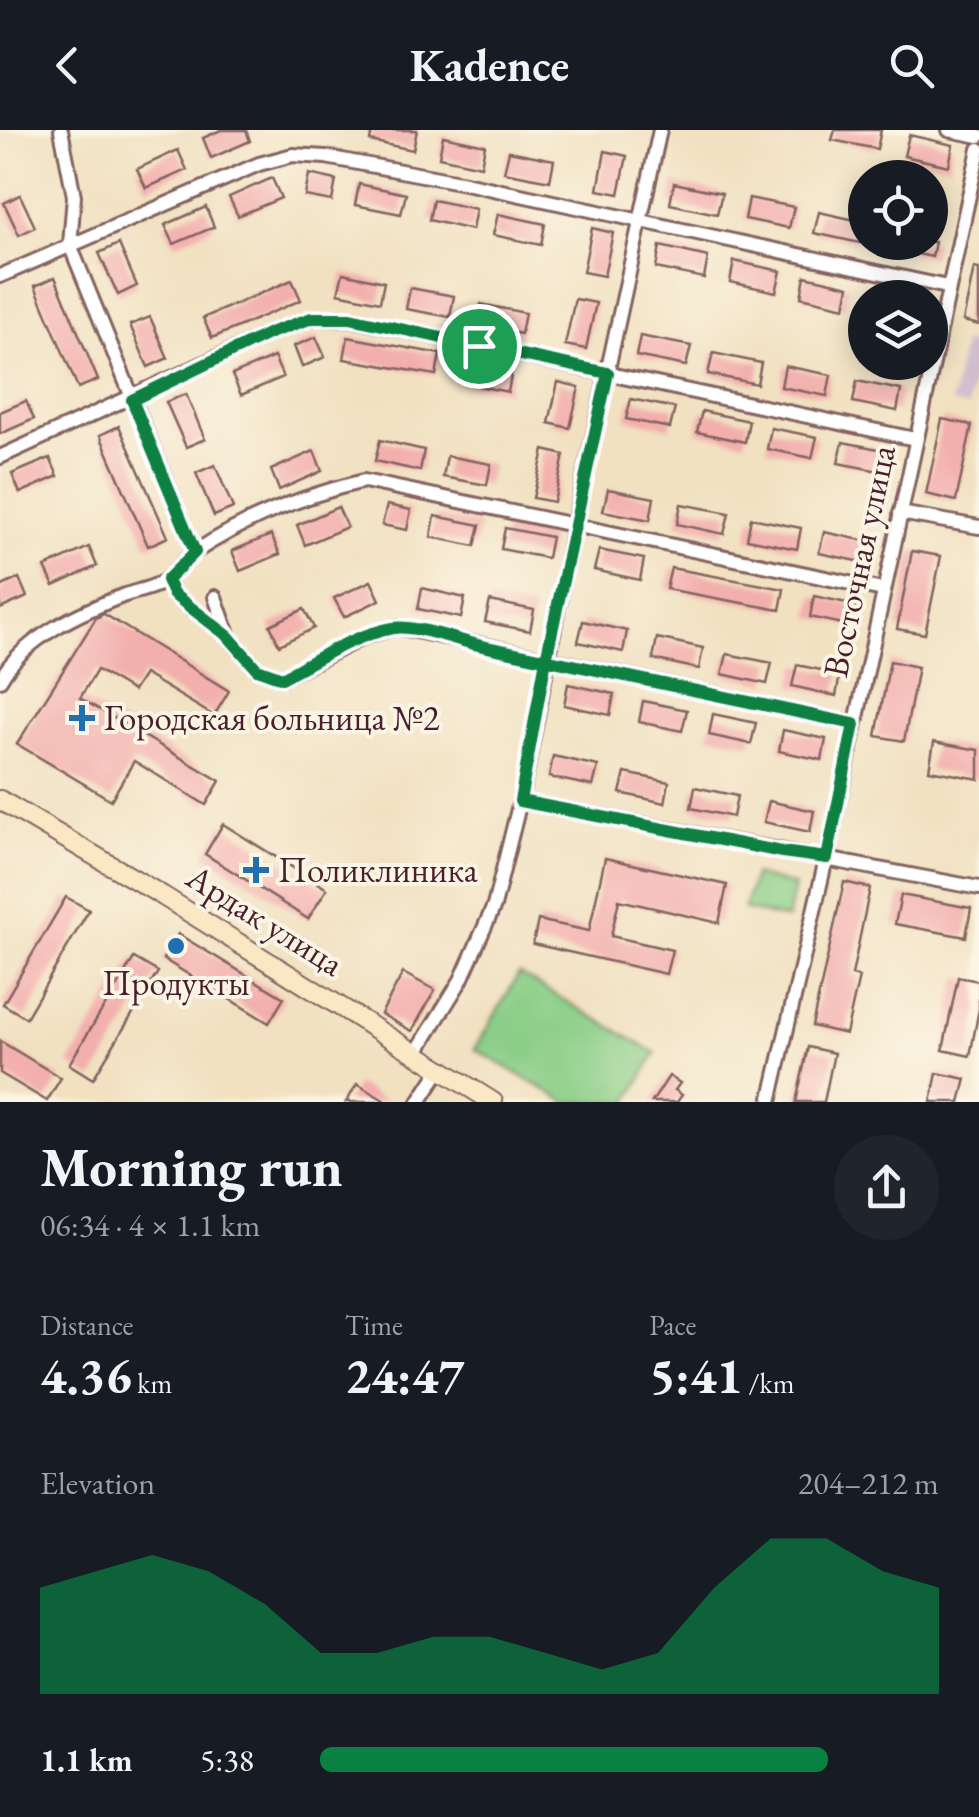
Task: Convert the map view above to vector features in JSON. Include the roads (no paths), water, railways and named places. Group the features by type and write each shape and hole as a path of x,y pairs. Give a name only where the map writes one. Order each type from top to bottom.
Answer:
{"street":[{"path":"61,130 74,196 70,245 195,552"},
{"path":"416,1053 461,980 494,906 520,801 574,524 660,130"},
{"path":"949,130 979,136"},
{"name":"Восточная улица","path":"948,287 979,149"},
{"path":"0,276 259,164 293,155 326,157 641,220 916,280"},
{"path":"0,458 270,333 312,318 350,318 915,439"},
{"name":"Восточная улица","path":"770,1102 827,858 928,380"},
{"path":"0,680 6,670 53,629 93,607 167,580 195,552 318,492 364,481 883,590"},
{"path":"900,513 979,527"},
{"path":"167,580 173,594 228,636 257,669 282,678 364,637 397,627 854,724"},
{"path":"215,598 228,636"},
{"name":"Ардак улица","path":"0,800 164,896 493,1102"},
{"path":"520,801 979,888"},
{"path":"419,1102 440,1068"}],"place":[{"name":"Городская больница №2","path":"82,718"},
{"name":"Поликлиника","path":"256,870"},
{"name":"Продукты","path":"176,946"}]}
